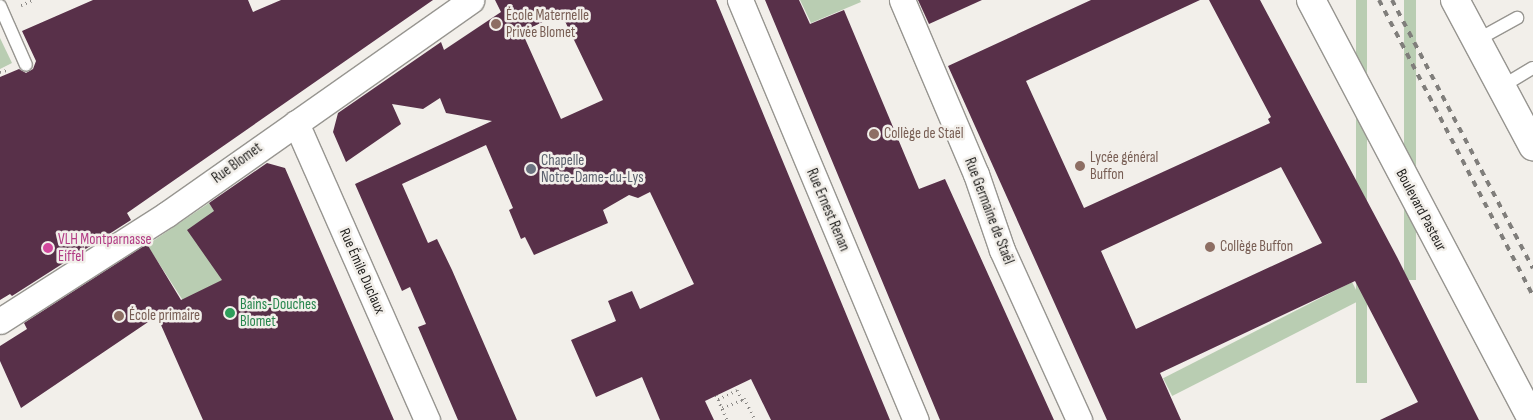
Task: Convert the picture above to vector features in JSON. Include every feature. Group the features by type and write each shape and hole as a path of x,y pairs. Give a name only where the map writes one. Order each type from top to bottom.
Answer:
{"main road":[{"name":"Boulevard Pasteur","path":"1311,0 1532,420"},
{"path":"1455,0 1533,146"}],"street":[{"name":"Rue Blomet","path":"0,321 167,214 472,0"},
{"name":"Rue Ernest Renan","path":"740,0 916,420"},
{"name":"Rue Germaine de Staël","path":"902,0 976,174 1002,250 1079,420"},
{"name":"Rue Émile Duclaux","path":"296,123 427,420"}],"lane":[{"path":"0,6 26,65"},
{"path":"1477,40 1517,18"},
{"path":"1502,87 1533,68"}],"path":[{"path":"727,420 717,397 737,390 742,400"},
{"path":"721,408 744,398 755,420"}],"green space":[{"path":"800,0 860,0 861,2 811,23"},
{"path":"1356,0 1367,0 1367,383 1356,383"},
{"path":"1404,0 1416,0 1416,280 1404,280"},
{"path":"0,38 12,63 0,69"},
{"path":"209,203 250,268 204,333 147,245"},
{"path":"1352,282 1361,300 1172,396 1163,378"}],"building":[{"path":"93,0 248,0 253,12 281,0 433,0 127,213 131,220 12,296 10,294 0,300 0,77 19,69 26,73 33,69 36,61 22,31"},
{"path":"495,0 716,0 890,420 771,420 751,379 705,401 714,420 660,420 642,377 596,397 571,340 616,321 608,301 632,291 640,309 694,284 650,192 638,198 629,195 603,210 608,223 534,255 525,237 521,239 509,210 513,208 486,145 402,184 428,243 437,239 517,420 458,420 418,327 426,324 410,287 402,291 355,184 492,121 446,113 440,98 423,109 392,104 401,124 346,162 333,132 338,113 441,42 444,50 501,12","holes":["561,13 603,100 561,119 522,32"]},
{"path":"765,0 799,0 810,24 844,10 919,189 945,179 1054,420 940,420"},
{"path":"918,0 982,0 929,24"},
{"path":"1091,0 1200,0 1026,81 1084,208 1270,123 1268,119 1271,117 1209,0 1260,0 1397,257 1479,420 1380,420 1418,402 1355,281 1160,373 1181,420 1107,420 948,66","holes":["1281,167 1322,243 1136,329 1101,251"]},
{"path":"267,163 285,168 394,420 203,420 157,316 21,408 0,361 0,346 27,329 24,323 147,244 181,300 222,280 187,230 214,211 209,203"}],"railway":[{"path":"1379,0 1533,296"},
{"path":"1392,0 1533,268"}],"place":[{"name":"École Maternelle Privée Blomet","path":"496,24"},
{"name":"Collège de Staël","path":"874,134"},
{"name":"Lycée général Buffon","path":"1080,166"},
{"name":"Chapelle Notre-Dame-du-Lys","path":"531,169"},
{"name":"Collège Buffon","path":"1210,247"},
{"name":"VLH Montparnasse Eiffel","path":"48,248"},
{"name":"Bains-Douches Blomet","path":"230,313"},
{"name":"École primaire","path":"119,316"}]}
